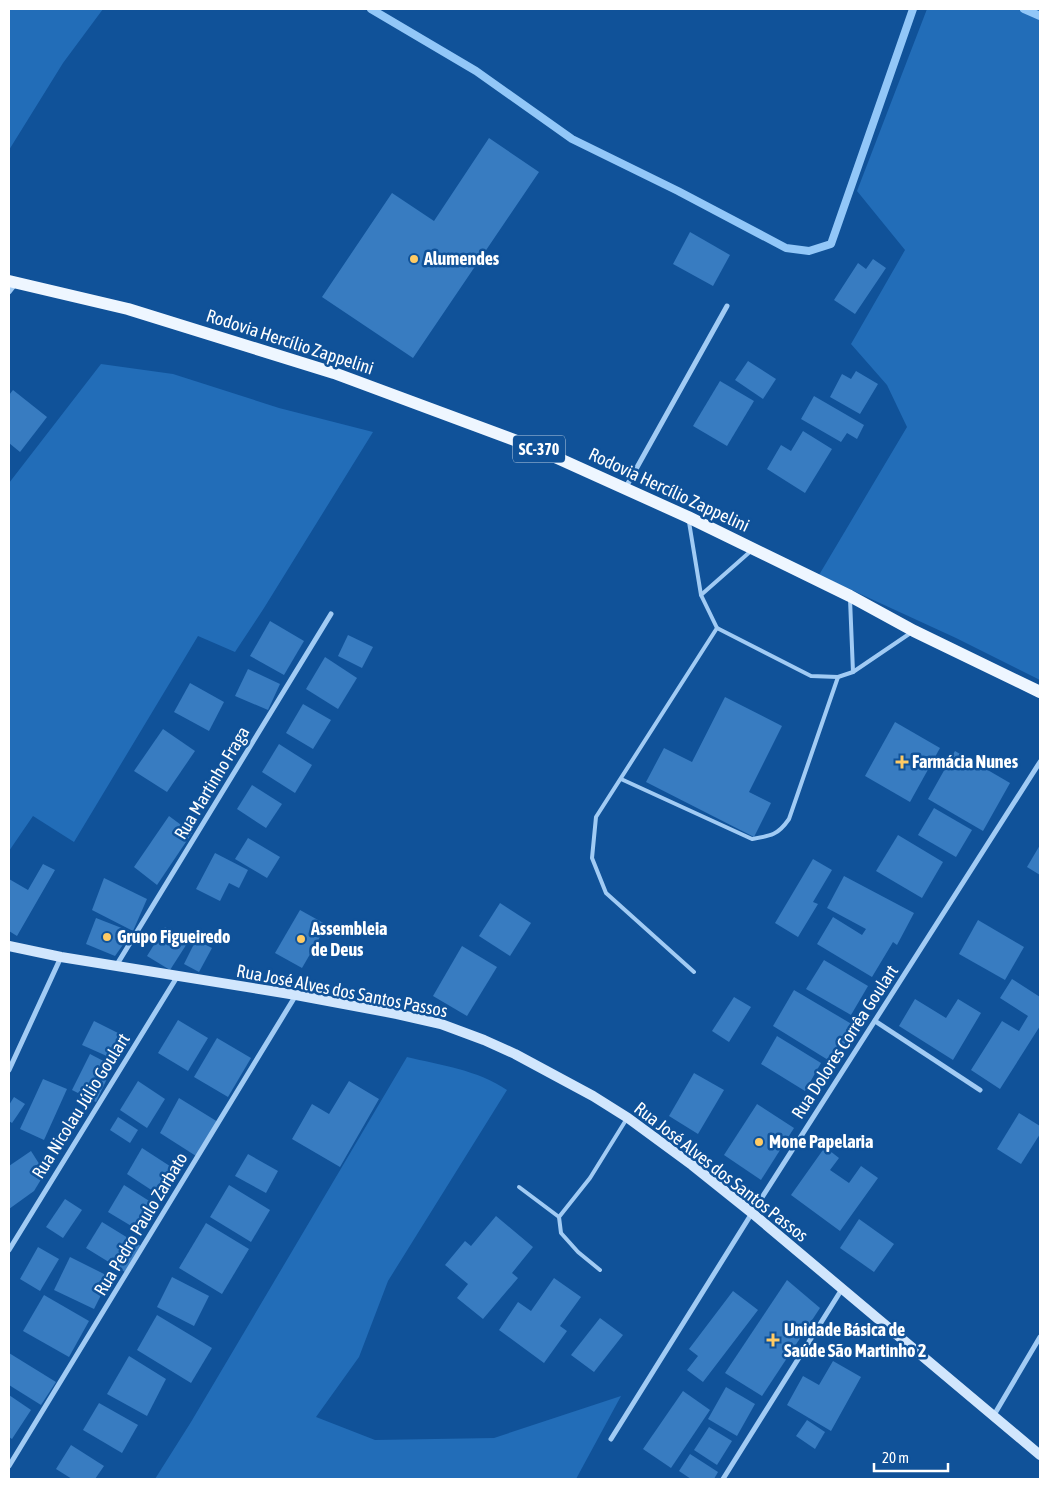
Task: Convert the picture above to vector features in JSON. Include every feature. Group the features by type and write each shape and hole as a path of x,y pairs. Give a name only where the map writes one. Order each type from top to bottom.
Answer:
{"main road":[{"name":"Rodovia Hercílio Zappelini","path":"11,285 128,309 334,373 533,447 688,516 850,596 914,631 1040,692"}],"street":[{"path":"625,488 727,306"},
{"name":"Rua Martinho Fraga","path":"116,967 331,614"},
{"name":"Rua Dolores Corrêa Goulart","path":"611,1439 752,1213 1040,762"},
{"name":"Rua José Alves dos Santos Passos","path":"9,946 116,967 296,995 441,1024 484,1040 556,1074 628,1118 692,1165 752,1213 1040,1455"},
{"path":"9,1070 60,957"},
{"name":"Rua Nicolau Júlio Goulart","path":"9,1250 177,977"},
{"name":"Rua Pedro Paulo Zarbato","path":"9,1466 296,995"},
{"path":"875,1022 980,1090"},
{"path":"723,1479 842,1289"},
{"path":"994,1415 1040,1337"}],"lane":[{"path":"688,516 701,595 717,628 812,676 838,677 853,672 914,631"},
{"path":"701,595 754,549"},
{"path":"850,596 853,672"},
{"path":"694,972 606,893 592,858 596,817 717,628"},
{"path":"621,779 752,839 768,837 782,830 789,819 838,677"},
{"path":"600,1270 578,1252 561,1233 560,1217 590,1178 628,1118"},
{"path":"519,1187 560,1217"}],"shaded area":[{"path":"9,9 103,9 63,63 9,150"},
{"path":"927,9 1040,9 1040,680 956,638 819,575 907,427 887,385 851,344 905,250 857,191"},
{"path":"101,364 173,374 279,408 373,432 235,652 198,636 74,842 33,816 9,851 9,483"},
{"path":"407,1057 471,1073 496,1083 507,1090 388,1281 359,1357 316,1417 375,1440 494,1438 621,1396 576,1479 155,1479 191,1422"}],"building":[{"name":"Alumendes","path":"489,138 539,172 413,358 322,297 392,193 434,221"},
{"path":"690,232 730,255 713,286 673,264"},
{"path":"873,259 886,268 855,314 834,300 858,263 866,269"},
{"path":"748,361 776,379 763,399 735,380"},
{"path":"856,371 878,384 860,414 830,397 842,374 851,379"},
{"path":"720,381 754,401 727,446 693,426"},
{"path":"13,390 47,417 20,452 9,443 9,395"},
{"path":"814,396 864,425 857,439 847,433 841,442 801,419"},
{"path":"803,431 832,449 805,493 767,469 781,445 791,451"},
{"path":"270,621 304,641 284,675 250,656"},
{"path":"348,635 373,647 362,668 338,656"},
{"path":"325,657 357,678 338,709 306,689"},
{"path":"248,669 280,684 268,710 235,696"},
{"path":"190,683 224,702 209,731 174,712"},
{"path":"725,697 782,726 749,792 771,803 754,837 646,782 664,748 692,762"},
{"path":"303,704 331,720 313,749 286,733"},
{"name":"Farmácia Nunes","path":"895,722 940,748 910,802 865,776"},
{"path":"163,729 195,751 167,792 134,771"},
{"path":"279,744 312,765 295,793 262,772"},
{"path":"955,751 1010,783 983,831 928,799"},
{"path":"252,785 282,804 266,828 237,809"},
{"path":"934,808 972,830 956,857 918,835"},
{"path":"169,816 192,833 157,885 134,867"},
{"path":"898,835 943,862 922,898 876,871"},
{"path":"248,838 280,857 267,878 235,859"},
{"path":"1040,845 1040,875 1027,867"},
{"path":"215,853 248,870 239,888 229,883 220,901 196,889"},
{"path":"813,859 832,870 813,902 818,904 798,937 775,923"},
{"path":"43,864 55,870 17,936 9,931 9,879 28,890"},
{"path":"844,876 914,913 897,945 893,942 872,977 817,944 833,917 862,935 866,929 827,908"},
{"path":"104,878 147,899 133,931 92,910"},
{"path":"500,903 531,923 510,956 479,936"},
{"name":"Assembleia de Deus","path":"300,910 327,925 302,968 275,953"},
{"path":"96,918 132,932 115,956 86,944"},
{"path":"978,920 1024,947 1005,980 959,954"},
{"path":"165,927 188,942 170,970 147,956"},
{"path":"196,940 212,948 199,972 184,964"},
{"path":"462,946 497,967 467,1016 433,996"},
{"path":"824,960 868,986 851,1015 806,989"},
{"path":"1012,979 1040,997 1040,1026 1000,1089 971,1070 1002,1021 1019,1031 1028,1016 1000,998"},
{"path":"794,990 855,1026 833,1063 773,1026"},
{"path":"734,997 751,1007 729,1042 712,1031"},
{"path":"915,999 946,1018 958,999 981,1013 953,1060 899,1026"},
{"path":"178,1020 208,1038 188,1071 158,1053"},
{"path":"94,1021 132,1040 118,1061 82,1045"},
{"path":"777,1036 821,1063 805,1091 761,1064"},
{"path":"217,1038 251,1058 228,1097 194,1077"},
{"path":"90,1054 113,1066 96,1102 72,1090"},
{"path":"694,1073 724,1090 698,1134 669,1116"},
{"path":"43,1079 67,1089 44,1140 20,1129"},
{"path":"138,1081 165,1099 147,1128 120,1110"},
{"path":"349,1081 379,1099 340,1167 292,1139 312,1104 329,1114"},
{"path":"14,1097 25,1104 12,1123 9,1121 9,1105"},
{"path":"179,1098 218,1122 196,1156 160,1133"},
{"name":"Mone Papelaria","path":"757,1104 794,1128 761,1180 724,1155"},
{"path":"1019,1113 1040,1126 1040,1134 1021,1164 997,1149"},
{"path":"118,1117 138,1130 130,1143 110,1130"},
{"path":"825,1147 839,1158 830,1170 849,1183 861,1166 878,1178 840,1231 791,1195"},
{"path":"142,1148 179,1172 162,1197 127,1174"},
{"path":"31,1151 45,1173 34,1191 9,1209 9,1166"},
{"path":"248,1154 278,1171 266,1193 235,1176"},
{"path":"124,1185 154,1204 138,1230 108,1212"},
{"path":"229,1185 270,1210 251,1242 210,1217"},
{"path":"65,1199 82,1210 63,1238 46,1227"},
{"path":"496,1216 533,1247 512,1273 518,1278 483,1319 457,1298 468,1284 445,1265 465,1241 471,1246"},
{"path":"859,1219 894,1244 874,1272 840,1248"},
{"path":"102,1222 141,1246 125,1272 86,1248"},
{"path":"206,1223 249,1249 222,1294 179,1268"},
{"path":"38,1247 59,1259 40,1291 20,1279"},
{"path":"70,1257 110,1277 94,1309 54,1290"},
{"path":"172,1277 209,1296 194,1326 157,1307"},
{"path":"554,1278 581,1297 560,1326 567,1331 544,1363 499,1330 518,1302 531,1311"},
{"name":"Unidade Básica de Saúde São Martinho 2","path":"787,1280 820,1308 762,1396 725,1373"},
{"path":"733,1291 758,1310 703,1382 687,1370 698,1356 689,1349"},
{"path":"44,1295 89,1321 69,1357 23,1331"},
{"path":"157,1315 212,1348 191,1383 137,1350"},
{"path":"600,1318 623,1335 594,1372 571,1355"},
{"path":"9,1353 56,1382 41,1405 9,1385"},
{"path":"129,1356 166,1379 147,1416 107,1394"},
{"path":"833,1361 861,1377 831,1431 787,1405 803,1376 819,1385"},
{"path":"726,1387 755,1404 737,1436 708,1419"},
{"path":"683,1391 710,1410 671,1468 643,1449"},
{"path":"9,1395 31,1410 12,1439 9,1437"},
{"path":"99,1403 138,1425 122,1453 83,1430"},
{"path":"807,1420 825,1432 815,1449 796,1436"},
{"path":"709,1427 732,1441 717,1465 694,1450"},
{"path":"71,1445 104,1466 95,1479 72,1479 56,1469"},
{"path":"690,1454 718,1472 714,1479 691,1479 679,1471"}],"waterway":[{"path":"371,9 476,71 572,139 678,191 786,248 809,251 831,244 913,9"},
{"path":"1024,9 1040,16"}],"place":[{"name":"Alumendes","path":"414,259"},
{"name":"Farmácia Nunes","path":"902,762"},
{"name":"Grupo Figueiredo","path":"107,937"},
{"name":"Assembleia de Deus","path":"301,939"},
{"name":"Mone Papelaria","path":"759,1142"},
{"name":"Unidade Básica de Saúde São Martinho 2","path":"773,1340"}]}
